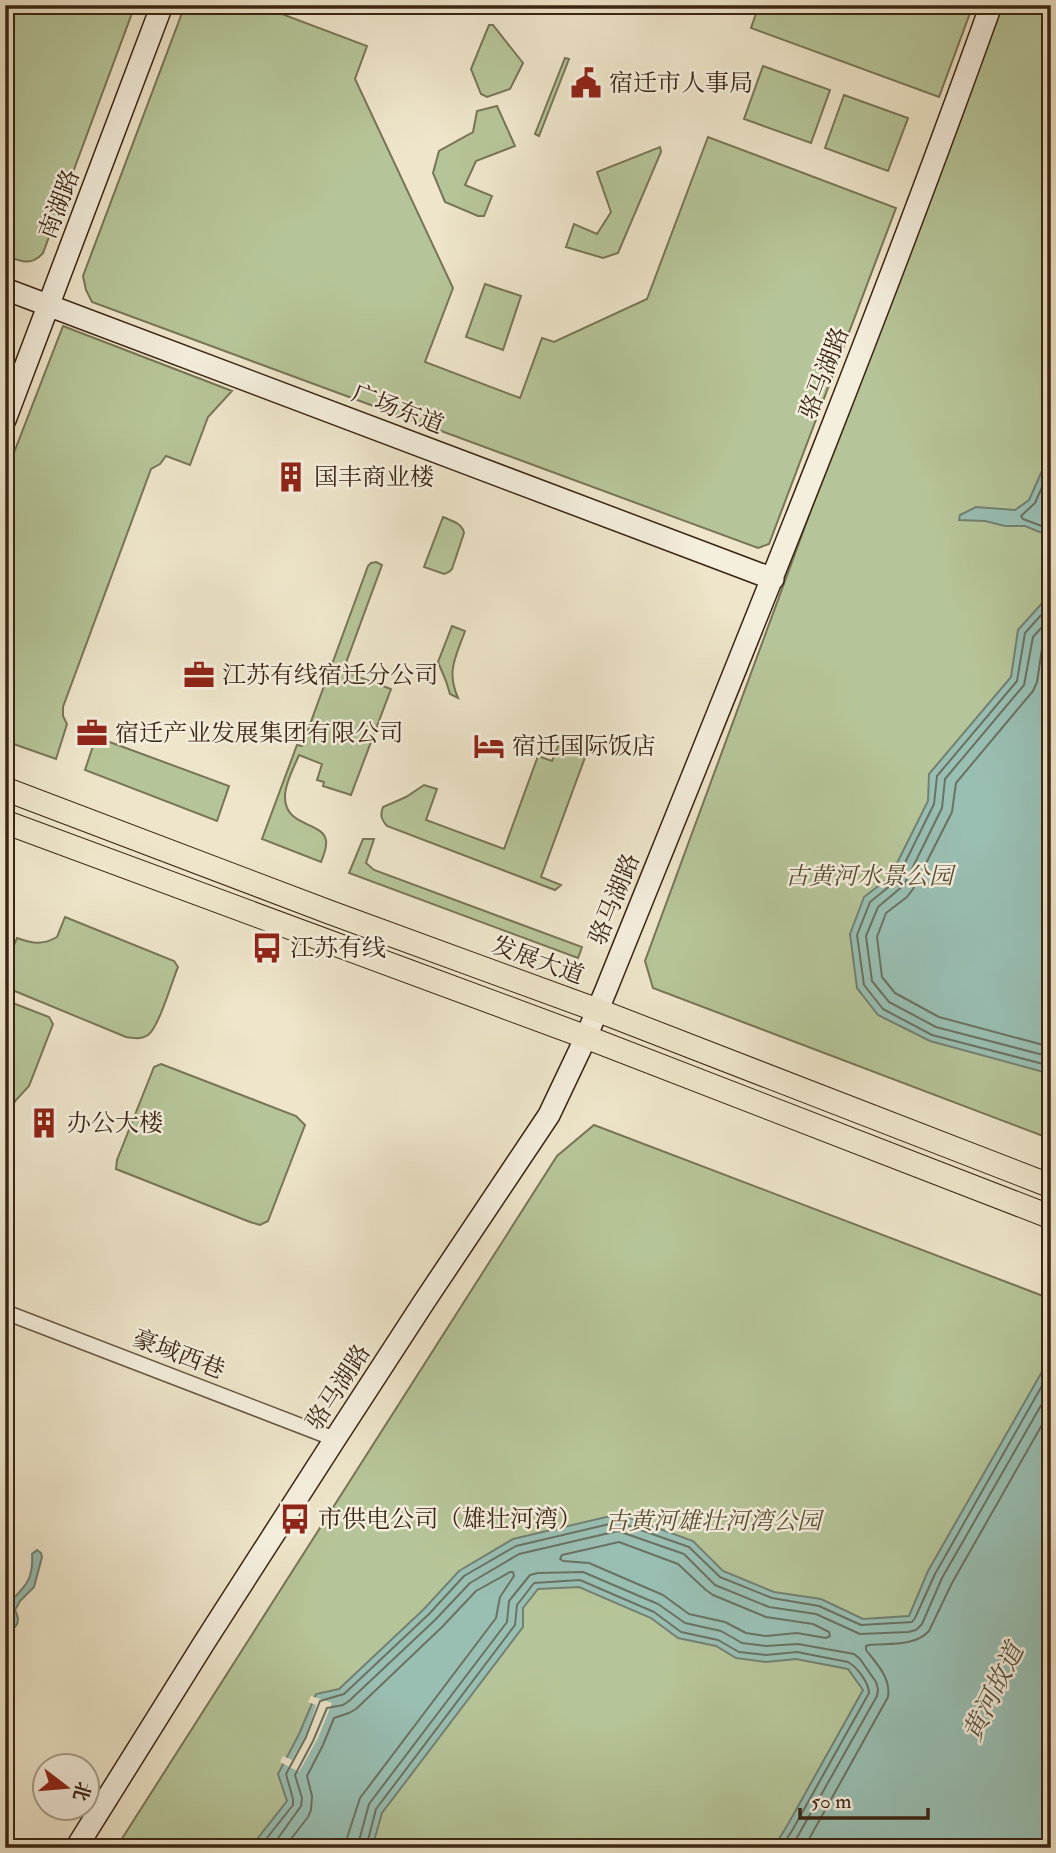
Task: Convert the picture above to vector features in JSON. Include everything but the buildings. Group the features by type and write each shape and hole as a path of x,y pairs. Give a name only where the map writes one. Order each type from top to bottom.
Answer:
{"main road":[{"name":"发展大道","path":"5,789 328,912 597,1010 1051,1186"},
{"path":"5,822 586,1037 1051,1217"}],"street":[{"name":"南湖路","path":"5,420 162,5"},
{"name":"骆马湖路","path":"76,1848 335,1439 549,1115 586,1037 773,579 947,127 991,5"},
{"name":"广场东道","path":"5,289 773,579"},
{"name":"豪域西巷","path":"5,1312 335,1439"}],"green space":[{"path":"5,5 135,5 43,253 30,261 20,261 5,255"},
{"path":"185,5 258,5 367,46 355,79 453,288 425,362 520,398 542,338 554,342 647,299 708,137 896,208 769,544 758,548 92,302 83,276"},
{"path":"759,5 973,5 939,97 751,28"},
{"name":"古黄河水景公园","path":"997,5 1051,5 1051,1139 653,988 645,961"},
{"path":"489,25 493,25 523,63 510,89 487,97 481,94 471,69"},
{"path":"565,58 569,59 539,136 535,134"},
{"path":"763,66 830,90 811,143 744,119"},
{"path":"844,95 908,118 888,171 825,148"},
{"path":"497,106 515,146 476,161 465,185 492,196 484,216 478,216 445,202 433,173 439,151 473,132 477,111"},
{"path":"660,147 661,152 618,253 603,258 566,247 574,224 597,234 611,212 597,172"},
{"path":"485,284 521,296 503,350 466,337"},
{"path":"63,326 232,391 208,417 190,465 166,456 160,464 151,469 63,707 67,724 56,759 5,741 5,476"},
{"path":"443,517 459,525 464,533 452,569 444,574 424,567"},
{"path":"376,562 382,565 343,671 391,689 351,795 323,786 324,782 317,780 322,764 299,755 285,791 286,806 291,814 324,835 326,846 321,862 262,839 297,745 302,746 368,566"},
{"path":"452,626 465,631 453,671 454,688 458,698 450,694 438,662"},
{"path":"96,737 229,786 217,821 85,770"},
{"path":"560,741 587,752 541,877 561,885 555,890 387,826 382,819 383,807 424,785 437,789 426,820 504,849 538,756 552,761"},
{"path":"363,839 374,839 366,863 374,870 582,947 578,958 349,873"},
{"path":"65,917 174,961 178,967 161,1014 148,1035 140,1038 126,1037 5,987 5,966 17,938 38,943 52,940 57,937"},
{"path":"5,1000 49,1017 53,1024 29,1086 5,1117"},
{"path":"161,1064 296,1116 305,1125 268,1221 260,1225 250,1222 116,1169 117,1160 154,1067"},
{"name":"古黄河雄壮河湾公园","path":"594,1125 1051,1299 1051,1848 116,1848 557,1156"}],"water":[{"path":"1051,464 1051,543 1045,534 1025,526 959,520 960,515 976,507 1015,510 1029,500 1042,471"},
{"path":"1051,593 1051,1074 930,1041 878,1015 857,988 850,934 864,897 890,877 928,801 929,774 1011,677 1018,630"},
{"name":"黄河故道","path":"1051,1356 1051,1848 773,1848 863,1690 848,1669 796,1659 766,1662 736,1658 716,1646 678,1638 651,1618 579,1587 538,1589 523,1608 523,1627 382,1813 372,1848 250,1848 287,1801 278,1774 316,1694 339,1689 424,1609 459,1571 513,1539 619,1514 693,1541 723,1571 774,1592 821,1599 863,1619 909,1616 928,1571"},
{"path":"37,1550 42,1557 34,1587 15,1610 17,1625 6,1626 5,1607 26,1584 31,1571 32,1554"}],"pier":[{"path":"311,1696 332,1703 318,1738 299,1772 280,1762 283,1756 292,1760 308,1731 316,1705 308,1702"}],"place":[{"name":"宿迁市人事局","path":"586,83"},
{"name":"国丰商业楼","path":"291,477"},
{"name":"江苏有线宿迁分公司","path":"199,675"},
{"name":"宿迁产业发展集团有限公司","path":"92,733"},
{"name":"宿迁国际饭店","path":"489,746"},
{"name":"江苏有线","path":"267,948"},
{"name":"办公大楼","path":"44,1123"},
{"name":"市供电公司（雄壮河湾）","path":"295,1519"}]}
